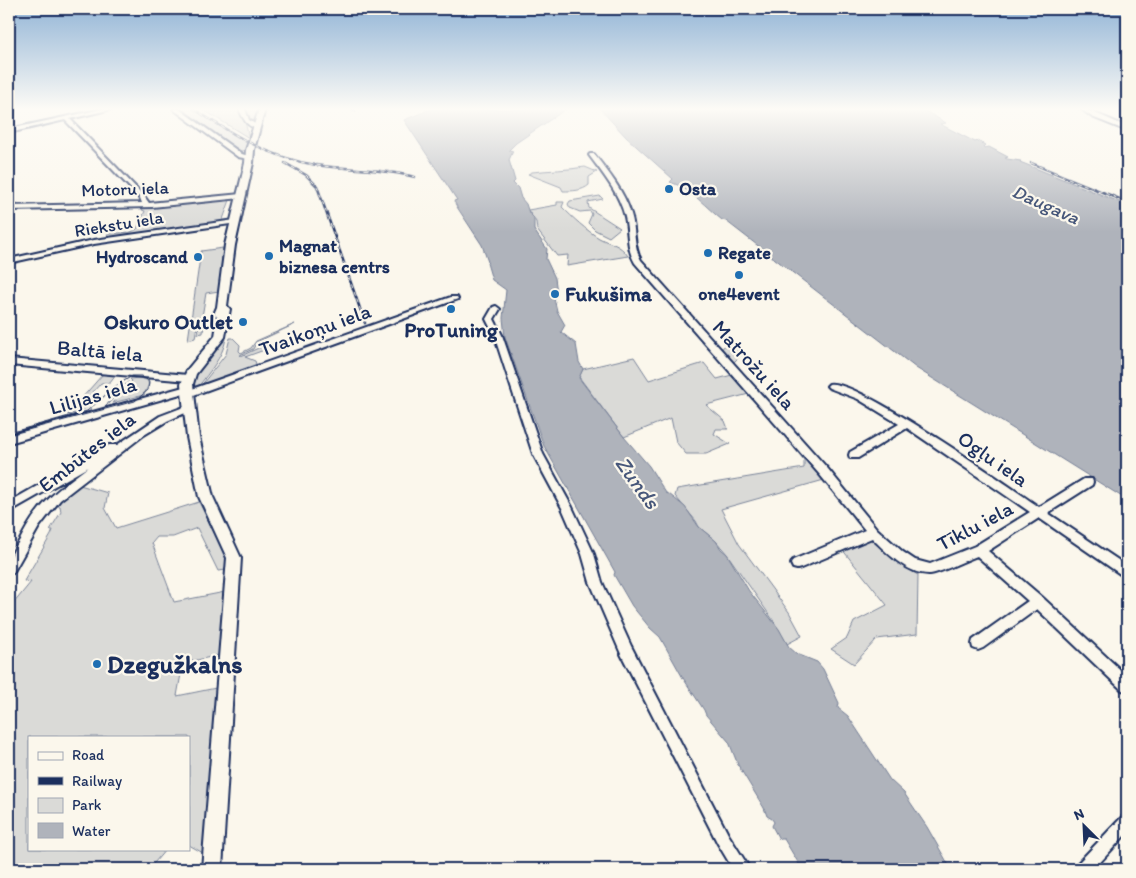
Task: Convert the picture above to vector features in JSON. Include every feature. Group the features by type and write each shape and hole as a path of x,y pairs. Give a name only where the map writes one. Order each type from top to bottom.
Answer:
{"main road":[{"path":"212,869 234,558 208,505 194,443 188,392 212,345 217,342 222,330 225,309 222,307 229,250 251,150"}],"street":[{"path":"97,150 142,197 146,202 145,205"},
{"path":"232,150 240,156 250,157"},
{"name":"Matrožu iela","path":"592,155 619,193 628,218 632,245 638,262 824,472 873,532 899,556 912,565 930,569"},
{"name":"Motoru iela","path":"9,208 145,205 241,196"},
{"name":"Riekstu iela","path":"9,261 94,242 235,222"},
{"name":"Tvaikoņu iela","path":"188,392 454,299"},
{"path":"496,309 490,320 498,335 538,454 574,522 588,554 596,582 626,650 723,838 742,869"},
{"name":"Baltā iela","path":"9,362 60,366 188,392"},
{"name":"Ogļu iela","path":"832,386 861,397 907,424 1127,572"},
{"name":"Lilijas iela","path":"9,438 188,392"},
{"name":"Embūtes iela","path":"9,569 43,511 51,502 127,440 165,418 188,392"},
{"path":"854,455 907,424"},
{"path":"9,506 127,440"},
{"name":"Tīklu iela","path":"930,569 979,550 1088,482"},
{"path":"797,564 873,532"},
{"path":"979,550 1038,601 1127,685"},
{"path":"978,644 1038,601"},
{"path":"1084,869 1127,822"}],"green space":[{"path":"585,167 597,172 589,177 589,185 574,191 563,191 561,187 528,174 532,172"},
{"path":"600,196 603,199 588,202 589,208 620,228 609,237 595,230 588,223 592,214 590,211 580,212 570,208 568,204 570,201"},
{"path":"230,200 222,222 106,238 108,234 131,232 137,229 145,211 142,210 144,207"},
{"path":"557,202 564,202 562,207 580,224 599,238 618,246 628,256 567,266 568,255 557,256 537,230 536,222 528,210 557,205"},
{"path":"223,248 219,291 206,293 201,323 204,323 203,333 198,334 199,324 197,325 195,338 188,340 201,251"},
{"path":"295,324 257,342 253,349 240,355 265,345 267,349 245,357 255,361 257,367 200,387 226,354 230,338 233,338 240,345 239,351 241,353 251,348 256,341"},
{"path":"226,339 222,352 211,370 198,387 193,386 194,377 221,341"},
{"path":"724,346 739,347 742,352 733,363 721,350"},
{"path":"634,357 649,380 704,363 717,379 732,375 749,394 706,405 725,421 728,429 716,429 714,434 730,444 706,454 686,454 676,442 671,418 624,437 579,377 583,369"},
{"path":"103,374 116,375 110,383 101,383 93,392 100,394 90,405 67,415"},
{"path":"139,378 147,380 149,384 144,395 112,403 132,381 130,379"},
{"path":"799,447 824,480 721,509 739,544 789,612 802,636 787,644 773,620 727,554 716,541 699,527 675,496 677,489 804,468 804,460 794,448"},
{"path":"76,484 108,493 105,508 116,528 199,502 227,558 226,570 218,571 197,528 173,537 157,537 152,543 174,602 225,592 220,655 183,663 177,696 216,688 203,853 190,846 190,736 28,736 28,850 165,850 149,869 9,869 9,609 31,582 24,581 51,535 53,530 50,530 61,512 60,506 50,506"},
{"path":"867,537 904,567 918,575 917,634 877,639 854,664 831,649 847,638 854,622 887,605 841,548"}],"water":[{"name":"Zunds","path":"424,150 513,151 509,160 515,181 513,183 518,188 529,213 534,218 534,230 547,249 546,259 555,278 557,293 551,293 552,296 557,294 554,298 557,311 565,325 561,332 576,344 579,362 583,369 579,378 624,437 649,466 666,493 685,507 699,527 716,541 727,554 749,591 779,629 789,647 797,654 817,662 823,669 839,703 838,708 848,716 890,780 904,793 927,827 951,869 802,869 784,839 779,839 772,826 774,822 767,816 738,765 729,742 706,715 660,637 632,606 544,446 505,337 503,318 506,290 492,280 482,245 457,207 454,201 457,200"},
{"name":"Daugava","path":"640,150 995,150 1008,157 1005,158 1007,159 1021,161 1127,205 1127,500 916,368 726,221 722,220 692,194 670,182 673,179"}],"tram line":[{"path":"9,433 87,411 116,386 132,376 141,376 149,381 148,390 135,401 9,435"},
{"path":"103,409 128,382"}],"railway":[{"path":"265,150 299,162 328,167 390,172 415,177"},
{"path":"285,163 306,175 317,186 365,323"},
{"path":"1031,163 1127,202"}],"place":[{"name":"Osta","path":"669,189"},
{"name":"Regate","path":"708,253"},
{"name":"Magnat biznesa centrs","path":"269,256"},
{"name":"Hydroscand","path":"198,257"},
{"name":"one4event","path":"739,275"},
{"name":"Fukušima","path":"555,294"},
{"name":"ProTuning","path":"451,309"},
{"name":"Oskuro Outlet","path":"243,322"},
{"name":"Dzegužkalns","path":"97,664"}]}
